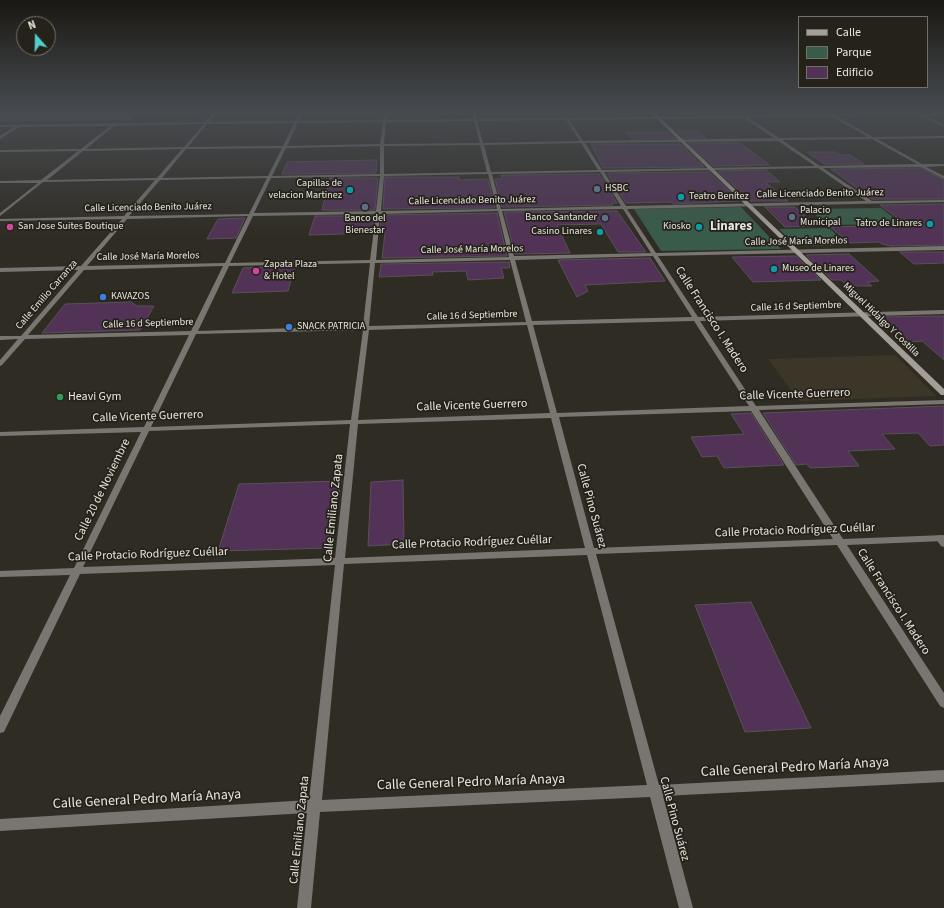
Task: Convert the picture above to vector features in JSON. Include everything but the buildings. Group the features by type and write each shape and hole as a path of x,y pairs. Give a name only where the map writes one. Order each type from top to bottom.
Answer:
{"main road":[{"name":"Miguel Hidalgo Y Costilla","path":"696,153 795,251 944,393"}],"street":[{"path":"0,215 77,153"},
{"name":"Calle Emilio Carranza","path":"0,364 181,153"},
{"name":"Calle 20 de Noviembre","path":"0,728 281,153"},
{"name":"Calle Emiliano Zapata","path":"304,908 354,422 366,328 382,175 382,153"},
{"name":"Calle Pino Suárez","path":"485,153 686,908"},
{"name":"Calle Francisco I. Madero","path":"589,153 944,703"},
{"path":"800,153 870,202"},
{"path":"900,153 944,178"},
{"path":"0,182 944,165"},
{"name":"Calle Licenciado Benito Juárez","path":"0,220 944,201"},
{"path":"935,248 944,254"},
{"name":"Calle José María Morelos","path":"0,270 944,248"},
{"name":"Calle 16 d Septiembre","path":"0,338 944,312"},
{"name":"Calle Vicente Guerrero","path":"0,434 944,402"},
{"name":"Calle Protacio Rodríguez Cuéllar","path":"0,574 840,542 943,540"},
{"name":"Calle General Pedro María Anaya","path":"0,825 314,806 944,776"}],"shaded area":[{"path":"895,355 936,396 799,401 768,359"}],"green space":[{"path":"741,207 781,249 661,251 634,209"},
{"path":"881,208 902,224 827,225 809,209"},
{"path":"829,228 848,245 796,246 779,229"}],"place":[{"name":"HSBC","path":"597,189"},
{"name":"Capillas de velacion Martinez","path":"350,190"},
{"name":"Teatro Benítez","path":"681,197"},
{"name":"Banco del Bienestar","path":"365,207"},
{"name":"Palacio Municipal","path":"792,217"},
{"name":"Banco Santander","path":"605,218"},
{"name":"Tatro de Linares","path":"930,224"},
{"name":"San Jose Suites Boutique","path":"10,227"},
{"name":"Kiosko","path":"699,227"},
{"name":"Casino Linares","path":"600,232"},
{"name":"Museo de Linares","path":"774,269"},
{"name":"Zapata Plaza & Hotel","path":"256,271"},
{"name":"KAVAZOS","path":"103,297"},
{"name":"SNACK PATRICIA","path":"289,327"},
{"name":"Heavi Gym","path":"60,397"}],"district":[{"name":"Linares","path":"731,227"}]}
